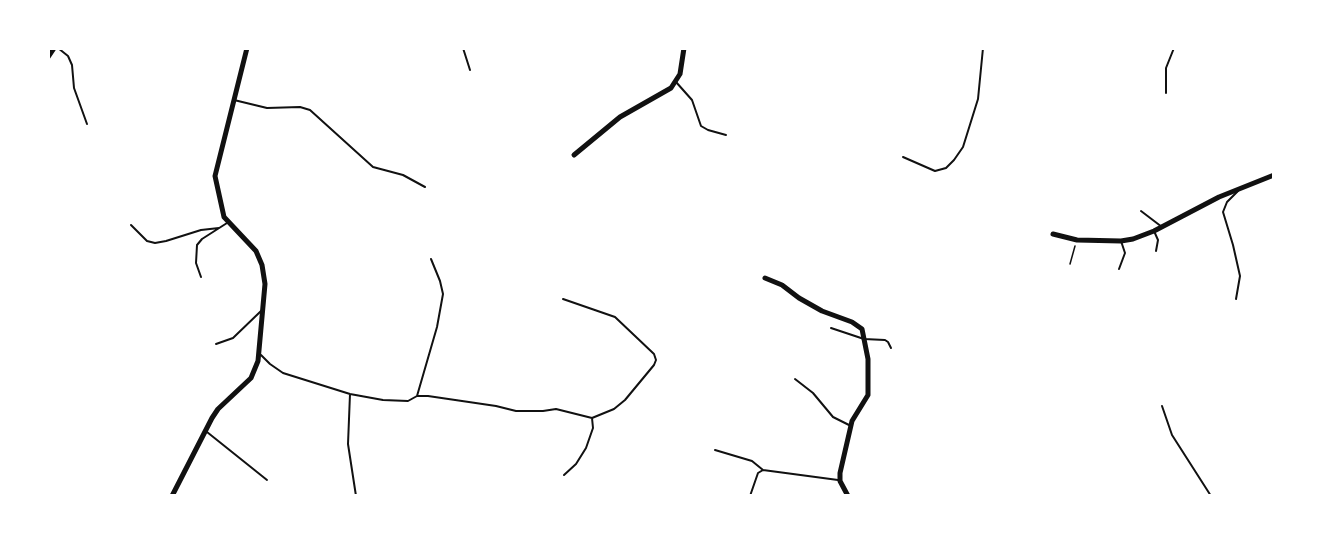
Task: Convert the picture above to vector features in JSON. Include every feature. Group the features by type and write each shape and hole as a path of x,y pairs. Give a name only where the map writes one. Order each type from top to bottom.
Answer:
{"street":[{"path":"48,57 56,48"},
{"path":"172,496 218,409 251,378 258,361 266,284 262,265 256,251 245,237 227,223 221,207 215,176 247,48"},
{"path":"574,155 620,117 671,88 680,74 684,48"},
{"path":"1053,234 1077,240 1121,241 1154,231 1209,202 1274,175"},
{"path":"765,278 782,285 799,298 822,310 861,327 869,373 868,395 851,426 840,481 848,496"}],"lane":[{"path":"56,48 68,56 72,65 74,88 87,124"},
{"path":"463,48 470,70"},
{"path":"903,157 935,171 946,168 954,160 963,147 978,99 983,48"},
{"path":"1166,93 1166,68 1174,48"},
{"path":"676,82 693,100 701,126 726,135"},
{"path":"234,100 267,108 300,107 310,110 374,167 403,175 425,186"},
{"path":"1236,299 1240,276 1223,212 1227,202 1240,189"},
{"path":"1141,211 1162,227"},
{"path":"201,277 196,263 197,245 202,239 227,223"},
{"path":"131,225 147,241 155,243 166,242 201,230 219,228"},
{"path":"1154,231 1158,240 1156,251"},
{"path":"1119,269 1125,253 1121,241"},
{"path":"417,396 437,327 443,294 431,259"},
{"path":"259,352 283,373 350,394 391,401 408,401 417,396 428,396 516,411 556,409 592,418 614,410 625,400 656,360 654,354 615,316 563,299"},
{"path":"216,344 233,338 263,309"},
{"path":"831,328 864,339 885,340 891,348"},
{"path":"795,379 813,393 833,417 851,426"},
{"path":"350,394 348,444 356,496"},
{"path":"1162,406 1172,435 1211,496"},
{"path":"564,475 576,464 586,448 593,428 592,418"},
{"path":"205,430 267,480"},
{"path":"715,450 741,457 763,470 840,481"},
{"path":"750,496 758,473 763,470"}],"path":[{"path":"1070,264 1077,240"}]}
